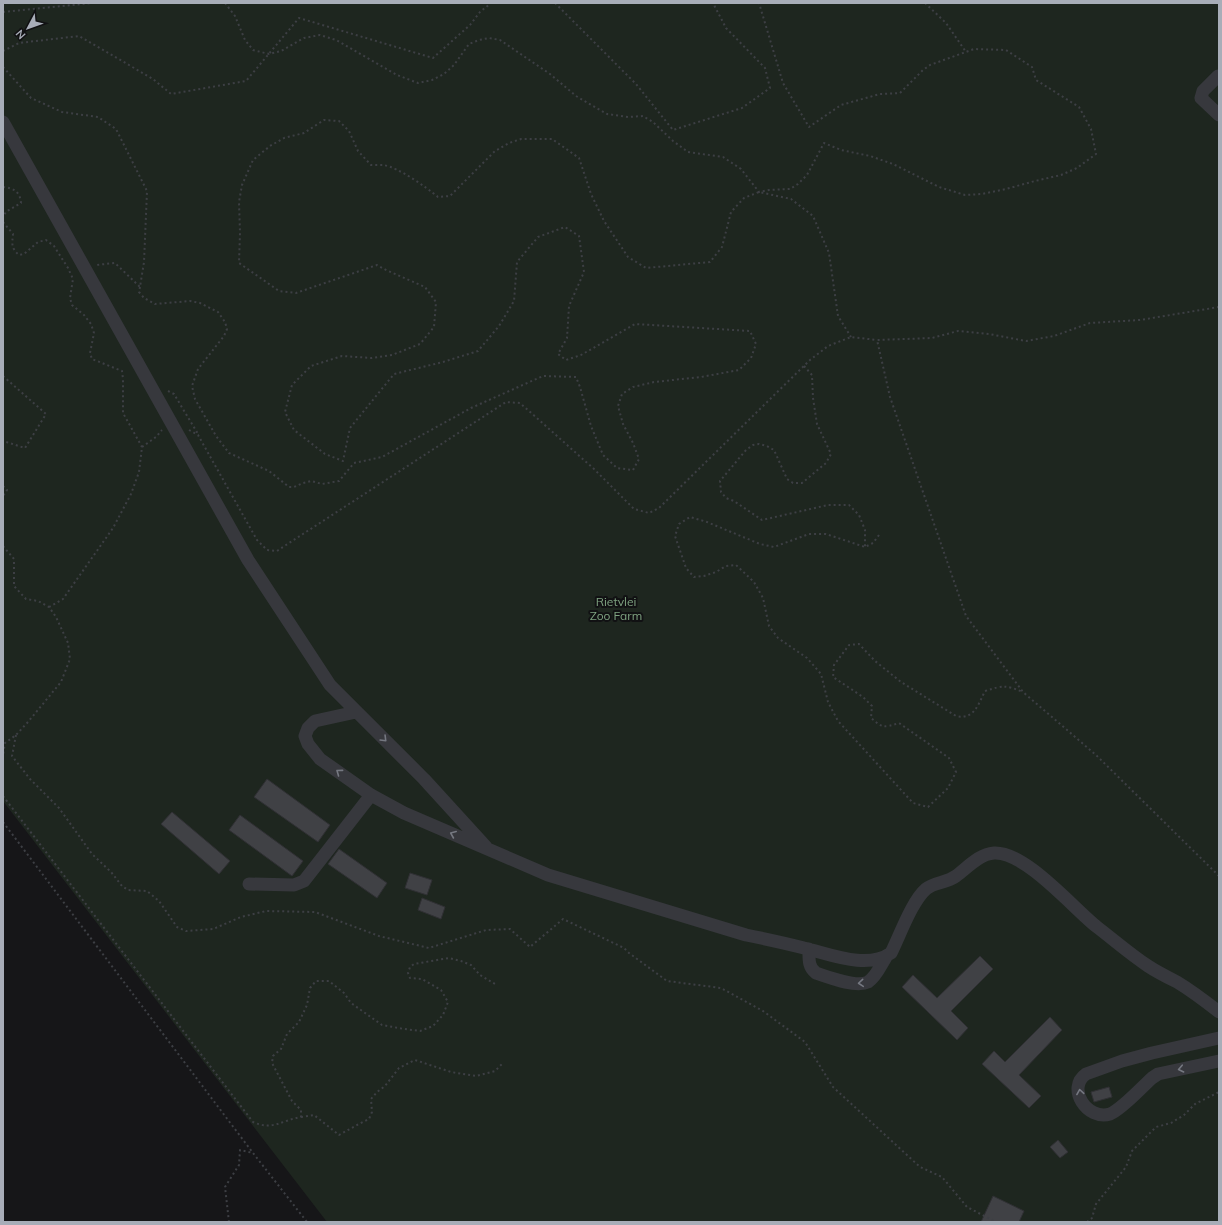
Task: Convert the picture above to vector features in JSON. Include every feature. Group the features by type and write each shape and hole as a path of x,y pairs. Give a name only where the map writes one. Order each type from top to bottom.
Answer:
{"street":[{"path":"1219,75 1203,91 1201,98 1219,115"},
{"path":"3,122 84,266 130,352 170,420 248,560 330,685 424,779 489,850"},
{"path":"356,712 314,721 308,728 305,736 308,744 320,758 371,795 404,814 548,875 746,935 774,940 829,955 855,960 877,960 891,953 913,906 926,888 954,878 981,857 994,853 1007,855 1021,861 1063,895 1095,926 1129,952 1165,977 1190,991 1219,1012"},
{"path":"249,884 294,885 304,881 371,795"},
{"path":"809,949 811,970 816,973 858,984 867,982 874,977 886,956"},
{"path":"1219,1038 1152,1053 1086,1074 1082,1076 1078,1085 1079,1094 1086,1108 1095,1114 1106,1115 1121,1106 1158,1074 1219,1061"}],"path":[{"path":"3,12 92,3"},
{"path":"225,3 235,16 245,40 253,50 269,54 281,51 304,38 320,36 336,40 397,75 418,83 432,80 444,74 454,65 469,44 489,38 500,40 550,74 576,96 607,114 628,117 643,116 653,122 673,141 688,152 723,157 741,168 759,192 791,199 814,216 829,253 838,316 851,337"},
{"path":"3,51 19,43 79,36 153,79 171,94 246,81 299,18 433,58 470,25 480,12 492,3"},
{"path":"555,3 636,84 673,130 742,108 770,88 765,68 726,28 713,3"},
{"path":"3,67 31,98 62,112 98,117 116,129 147,191 144,262 139,292 144,298 155,304 190,301 200,303 218,312 225,322 227,329 224,336 198,369 192,386 195,399 216,436 229,453 269,471 289,487 294,488 311,481 322,484 338,481 354,463 382,457 471,408 543,376 576,377 591,426 603,455 617,468 633,470 639,459 623,424 618,406 622,394 633,387 654,382 702,377 739,370 751,358 756,344 750,331 635,324 581,354 566,360 558,354 567,338 569,306 584,272 579,236 565,227 538,237 517,262 514,301 498,326 478,351 443,362 394,374 350,428 343,461 325,454 294,430 285,412 292,385 311,366 342,356 372,358 392,355 420,344 434,327 436,302 425,287 377,265 296,293 279,291 239,263 239,202 242,185 253,160 270,146 284,138 304,133 324,120 339,121 349,131 358,151 371,165 385,165 401,172 426,187 438,197 450,196 495,151 508,143 521,139 552,139 579,158 591,194 604,221 628,257 646,268 710,262 722,247 731,212 744,198 769,190 790,189 798,184 807,175 824,143 841,150 870,156 893,164 940,187 965,195 982,194 1006,189 1061,175 1077,168 1096,154 1091,129 1079,107 1036,80 1032,67 1006,50 974,49 930,65 900,93 880,94 841,105 809,127 783,83 759,3"},
{"path":"925,3 946,23 966,52"},
{"path":"3,187 10,188 17,192 21,202 7,211 3,216"},
{"path":"3,222 13,234 12,245 14,251 19,255 24,254 38,242 46,240 54,246 68,268 72,279 70,298 72,305 84,315 91,324 94,333 90,354 92,359 122,371 124,379 123,413 142,447 139,472 131,494 113,528 63,599 49,607"},
{"path":"84,266 115,263 140,287"},
{"path":"142,447 156,437 170,420 198,435 257,540 267,550 277,551 506,402 520,403 594,469 634,509 649,513 659,508 804,366 828,346 851,337 877,340 932,338 958,331 989,334 1026,342 1054,336 1090,323 1140,320 1219,307"},
{"path":"877,340 890,397 966,616 1023,692 1096,755 1219,876"},
{"path":"804,366 812,375 813,398 817,424 831,454 826,463 802,483 793,482 787,479 774,450 760,444 753,445 746,450 720,481 721,492 726,498 734,501 762,520 828,505 849,505 859,515 865,530 865,547"},
{"path":"3,376 46,414 25,448 3,441"},
{"path":"3,486 7,490 3,496"},
{"path":"879,535 873,543 865,547 826,534 809,534 774,547 760,544 707,522 690,517 679,524 675,536 686,568 694,577 704,576 716,572 726,566 736,565 754,582 762,598 769,626 778,638 807,658 821,674 828,702 838,721 912,803 928,807 948,788 956,772 949,758 899,723 886,727 880,725 871,718 872,706 863,697 833,677 834,666 849,644 859,644 875,661 901,682 956,716 963,718 973,713 985,692 994,688 1006,686 1023,692"},
{"path":"3,546 14,558 14,586 26,599 38,601 49,607 56,617 68,643 70,659 62,682 16,735 5,743 3,755"},
{"path":"16,735 12,756 30,779 59,808 92,854 111,872 122,886 128,890 147,891 159,901 177,927 186,931 213,929 241,917 266,911 315,912 379,936 429,948 486,930 510,929 530,947 563,919 624,948 666,981 721,988 764,1011 805,1042 833,1087 920,1167 942,1177 967,1207 996,1222"},
{"path":"3,796 253,1122 267,1126 314,1115 339,1135 369,1119 372,1112 371,1099 385,1086 399,1068 415,1060 451,1072 476,1076 495,1071 503,1063"},
{"path":"3,822 253,1153 307,1222"},
{"path":"301,1117 301,1110 292,1101 272,1063 274,1056 281,1049 287,1034 299,1022 307,1005 310,988 316,981 329,981 344,993 350,1003 382,1025 420,1031 433,1026 443,1015 448,1002 441,990 422,979 410,978 408,973 410,967 414,964 449,958 455,959 471,965 480,975 495,984"},
{"path":"1087,1222 1092,1218 1096,1204 1126,1167 1132,1151 1156,1127 1171,1123 1184,1115 1195,1104 1219,1092"},
{"path":"229,1222 224,1187 239,1165 240,1150 253,1153"}],"green space":[{"name":"Rietvlei Zoo Farm","path":"3,3 1219,3 1219,1222 327,1222 3,801"}],"building":[{"path":"267,779 330,825 318,842 254,797"},
{"path":"172,812 230,861 219,874 161,824"},
{"path":"240,815 303,861 292,876 229,830"},
{"path":"339,849 387,883 377,898 328,864"},
{"path":"410,873 432,880 427,895 405,888"},
{"path":"422,898 445,907 441,919 418,910"},
{"path":"980,956 993,969 951,1011 968,1028 957,1040 902,987 913,975 937,998"},
{"path":"1050,1017 1062,1030 1019,1075 1041,1096 1029,1108 982,1064 994,1051 1005,1062"},
{"path":"1109,1087 1112,1097 1094,1102 1091,1092"},
{"path":"1058,1140 1068,1152 1060,1158 1050,1147"},
{"path":"993,1196 1024,1211 1019,1222 981,1222"}]}
